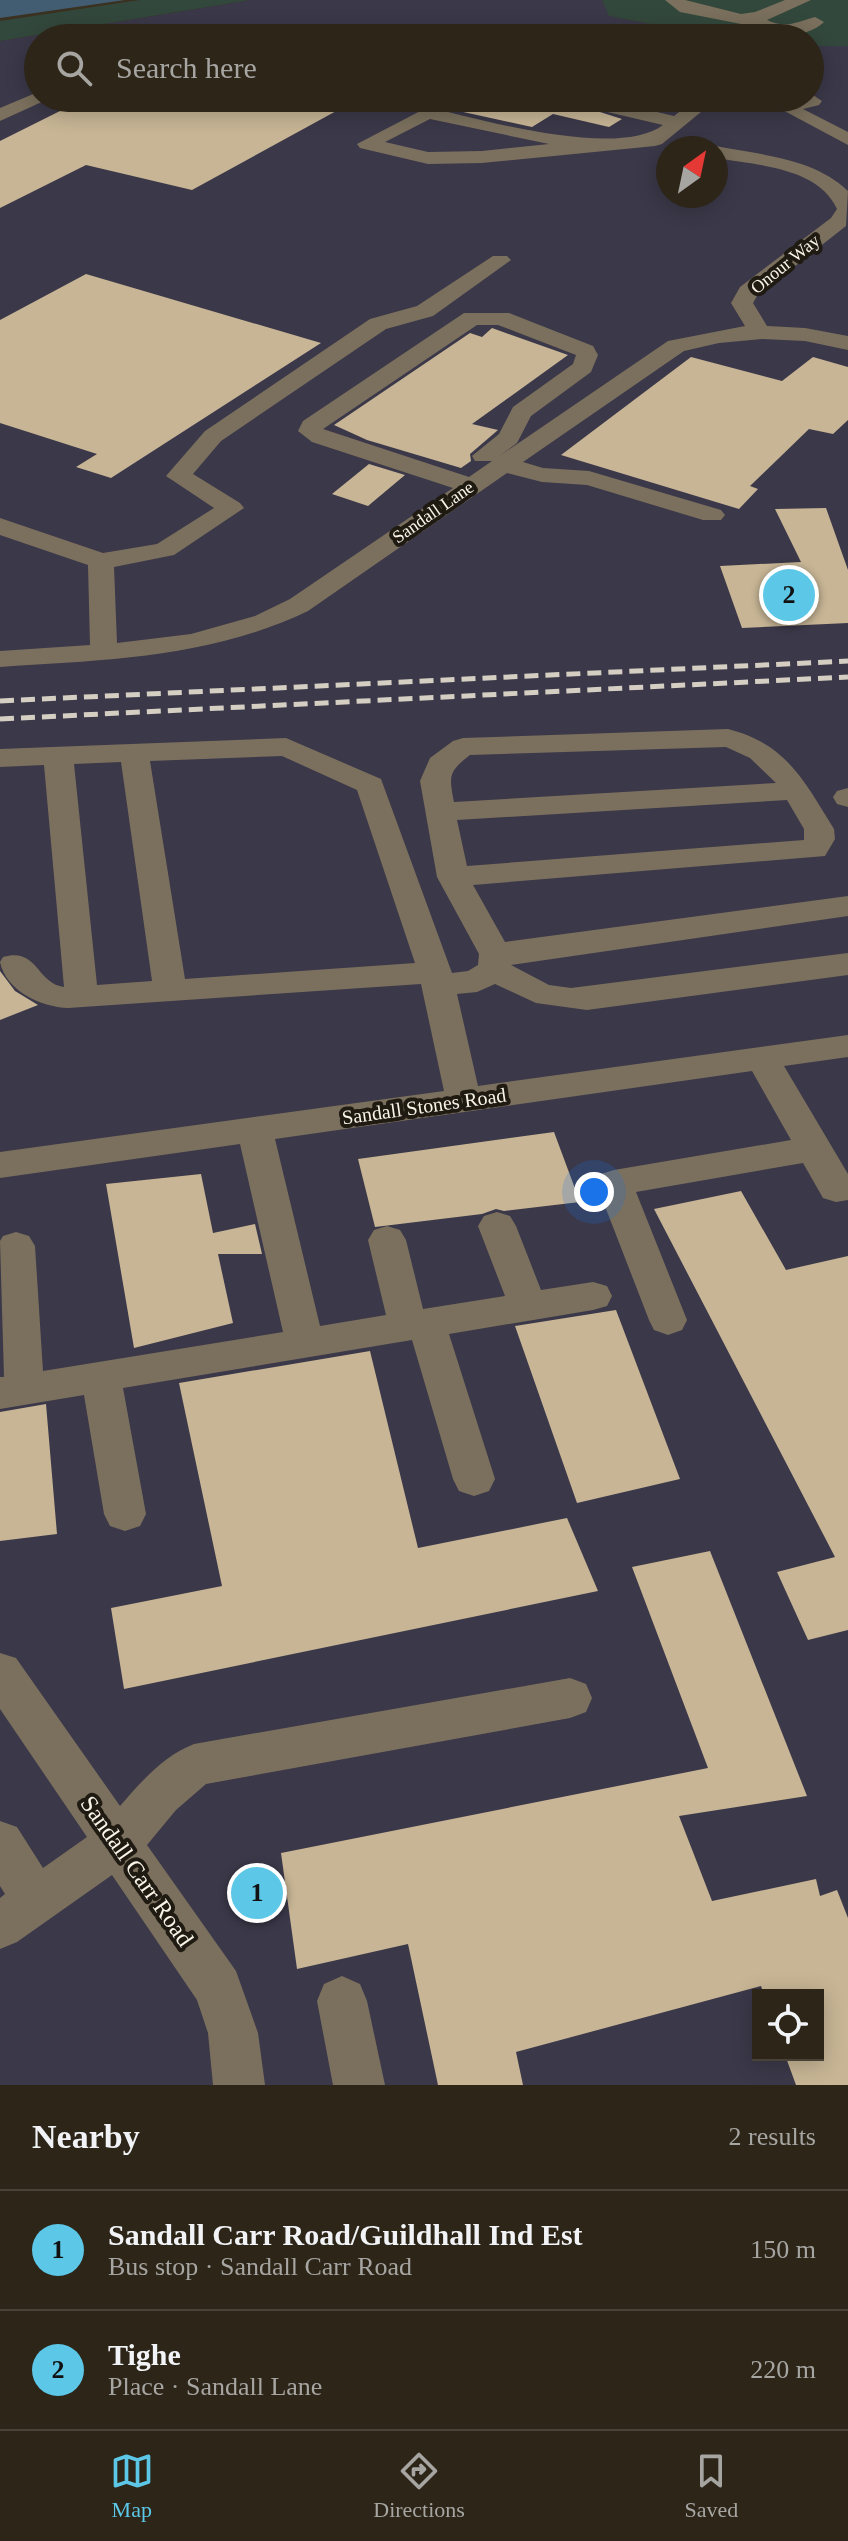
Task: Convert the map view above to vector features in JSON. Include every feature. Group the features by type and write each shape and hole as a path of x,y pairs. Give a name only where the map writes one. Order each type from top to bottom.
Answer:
{"street":[{"path":"673,0 686,8 735,18 754,18 803,0"},
{"path":"754,18 763,24"},
{"path":"810,24 815,22"},
{"path":"0,115 24,104"},
{"path":"632,112 676,122"},
{"path":"592,145 508,132 428,113 367,144 428,158 482,157 655,140 690,112"},
{"path":"796,112 848,139"},
{"name":"Onour Way","path":"728,155 839,181 847,209 839,222 748,292 742,303 759,331"},
{"path":"0,526 101,561 165,550 231,508 178,476 213,436 378,324 425,311 500,260"},
{"path":"479,316 501,318 581,348 587,355 583,367 521,412 509,438 460,482 320,437 310,431 311,426 466,321 479,316"},
{"name":"Sandall Lane","path":"0,659 104,651 234,635 273,620 460,482 502,464 676,346 707,337 759,331 802,334 848,343"},
{"path":"583,367 624,380"},
{"path":"502,464 542,475 589,478 712,515"},
{"path":"101,561 104,651"},
{"path":"453,877 814,849 820,839 819,829 778,764 760,749 728,738 463,747 449,754 440,764 435,781 453,877 495,961 533,993 554,999 576,999 848,964"},
{"path":"0,758 286,747 370,785 436,979 464,1100"},
{"path":"134,753 170,991"},
{"path":"58,756 82,997"},
{"path":"441,812 795,791"},
{"path":"15,964 44,995 55,999 436,979 477,981 495,961 848,906"},
{"name":"Sandall Stones Road","path":"0,1165 848,1046"},
{"path":"762,1058 836,1189 848,1187"},
{"path":"255,1131 305,1343"},
{"path":"668,1320 614,1183 812,1149"},
{"path":"497,1226 528,1306"},
{"path":"387,1240 474,1479"},
{"path":"16,1246 12,1391 593,1296"},
{"path":"101,1377 125,1514"},
{"name":"Sandall Carr Road","path":"0,1672 218,1988 233,2033 239,2085"},
{"path":"0,1843 18,1914 118,1843 160,1795 194,1765 570,1698"},
{"path":"342,2001 359,2085"}],"shaded area":[{"path":"250,0 602,0 610,16 651,24 104,24"},
{"path":"24,37 24,112 824,112 824,46 848,46 848,2085 0,2085 0,41"}],"green space":[{"path":"140,0 250,0 104,24 24,24 24,37 0,41 0,21"},
{"path":"602,0 848,0 848,46 824,46 824,24 650,24 609,16"}],"water":[{"path":"0,0 125,0 0,18"}],"building":[{"path":"58,112 334,112 192,190 86,165 0,208 0,141"},
{"path":"463,112 600,112 622,119 609,127 553,114 532,127"},
{"path":"86,274 321,343 111,478 76,467 97,454 0,423 0,320"},
{"path":"492,328 568,355 472,424 498,430 470,454 471,461 461,468 367,440 334,425 470,333 482,337"},
{"path":"691,357 782,381 813,357 848,367 848,420 833,434 809,429 750,486 758,489 739,509 561,455"},
{"path":"369,464 405,475 368,506 332,494"},
{"path":"826,508 848,570 848,623 742,628 720,566 801,562 775,509"},
{"path":"0,971 15,991 38,1005 0,1020"},
{"path":"554,1132 580,1202 504,1211 496,1209 482,1214 375,1227 358,1159"},
{"path":"201,1174 213,1233 255,1224 262,1254 218,1254 233,1323 134,1348 106,1184"},
{"path":"741,1191 786,1270 848,1256 848,1630 808,1640 777,1572 835,1557 654,1209"},
{"path":"616,1310 680,1479 577,1503 515,1326"},
{"path":"370,1351 418,1548 567,1518 598,1591 124,1689 111,1608 222,1586 179,1383"},
{"path":"46,1404 57,1534 0,1541 0,1412"},
{"path":"710,1551 807,1796 679,1816 712,1901 816,1879 820,1896 837,1890 848,1918 848,2085 796,2085 787,2061 824,2061 824,1989 762,1989 761,1986 516,2052 523,2085 438,2085 408,1944 297,1969 281,1853 708,1768 632,1567"}],"railway":[{"path":"0,701 848,661"},
{"path":"0,719 848,677"}],"place":[{"name":"Tighe","path":"789,595"},
{"name":"Sandall Carr Road/Guildhall Ind Est","path":"257,1893"}]}
